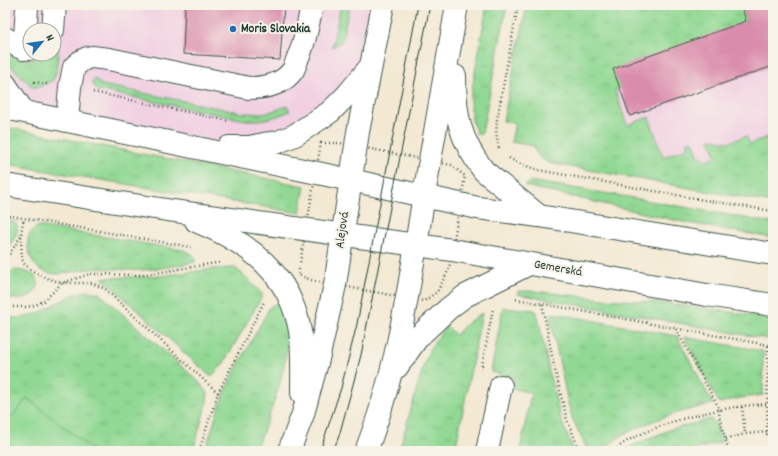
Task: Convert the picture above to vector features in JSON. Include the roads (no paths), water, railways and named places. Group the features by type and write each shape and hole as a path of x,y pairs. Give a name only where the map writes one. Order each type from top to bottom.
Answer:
{"street":[{"path":"54,22 55,5"},
{"path":"67,121 70,87 74,67 81,61 92,57 136,64 249,88 263,88 275,84 285,78 293,70 305,40 312,5"},
{"name":"Alejová","path":"288,451 303,414 336,284 358,132 383,5"},
{"path":"366,451 377,422 390,376 405,311 458,5"},
{"path":"458,5 454,53 455,102 457,117 462,131 477,162 484,171 539,216"},
{"path":"27,8 27,22"},
{"path":"5,38 13,44 22,47"},
{"path":"190,146 249,147 316,134 330,112 347,95 372,64"},
{"path":"5,84 14,110 478,208 539,216 773,254"},
{"path":"5,185 166,210 211,227 238,241 265,265 283,285 295,310 301,333 303,414"},
{"name":"Gemerská","path":"166,210 452,250 707,295 773,305"},
{"path":"390,376 443,300 465,296 529,264"},
{"path":"487,451 501,386"}],"tram line":[{"path":"320,451 341,388 357,324 418,5"},
{"path":"333,451 339,436 361,355 430,5"}],"place":[{"name":"Moris Slovakia","path":"233,29"}]}
